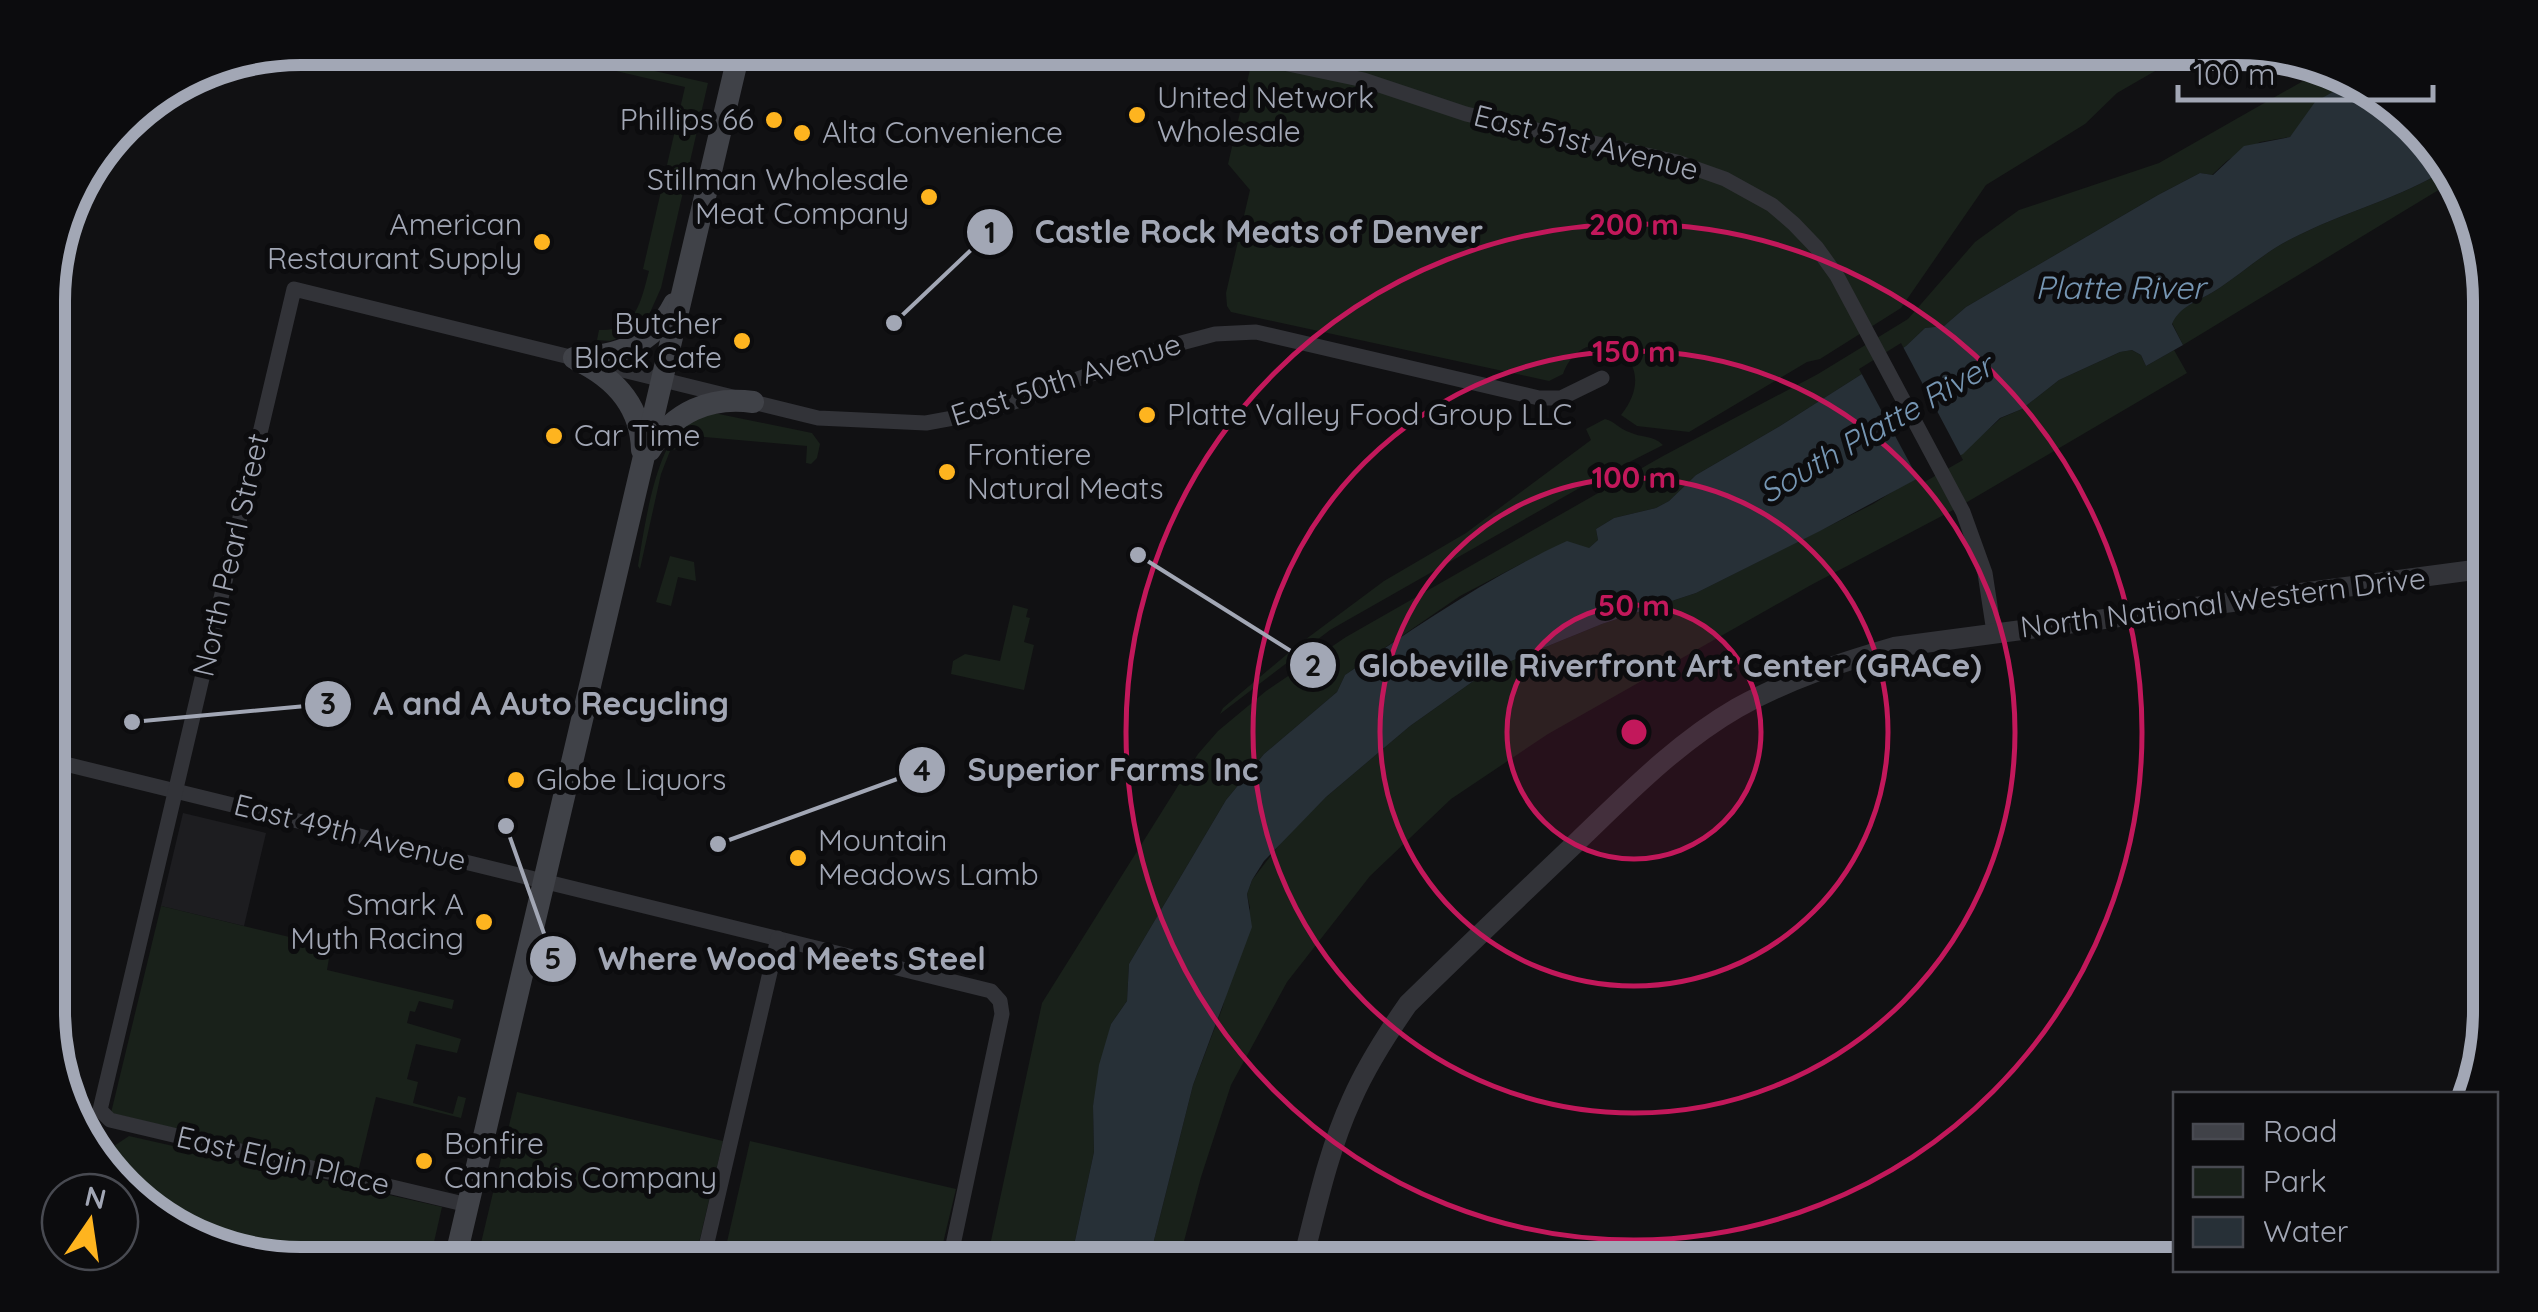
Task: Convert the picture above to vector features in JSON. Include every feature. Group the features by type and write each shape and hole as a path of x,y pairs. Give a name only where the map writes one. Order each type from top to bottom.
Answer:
{"main road":[{"path":"458,1247 736,65"},
{"path":"574,358 611,355 638,344 665,319 686,279"},
{"path":"574,358 604,375 628,399 640,430 642,466"},
{"path":"642,466 662,432 687,412 717,401 753,402"}],"street":[{"name":"East 51st Avenue","path":"1306,65 1466,114 1678,162 1726,179 1794,224 1817,248 1858,314 1963,512 1985,573 1994,632"},
{"name":"East 50th Avenue","path":"294,289 818,418 926,423 986,412 1166,347 1215,334 1256,332 1540,398 1561,398 1602,378"},
{"name":"North Pearl Street","path":"101,1114 294,289"},
{"name":"North National Western Drive","path":"1307,1246 1329,1162 1352,1100 1383,1040 1408,1004 1624,797 1687,742 1735,709 1782,684 1894,648 2473,570"},
{"name":"East 49th Avenue","path":"65,764 986,989 998,997 1002,1014 953,1247"},
{"path":"706,1247 778,938"},
{"name":"East Elgin Place","path":"101,1114 110,1120 468,1205"}],"shaded area":[{"path":"183,813 266,833 244,926 161,906"}],"green space":[{"path":"590,65 628,65 708,83 661,288 648,317 633,333 610,341 597,340 599,330 621,326 629,320 643,293 649,271 643,269 685,87"},
{"path":"1251,65 2166,65 2117,93 2085,124 1986,185 1901,308 1820,359 1807,362 1689,432 1637,426 1621,415 1633,394 1635,375 1629,360 1618,350 1603,345 1588,347 1574,356 1563,374 1549,381 1231,312 1226,293 1250,190 1228,164"},
{"path":"2310,77 2338,88 2290,137 2260,142 2228,160 2212,175 2200,173 2158,195 1966,307 1944,326 1925,328 1906,346 1696,475 1669,501 1614,518 1596,529 1598,540 1589,548 1540,554 1460,596 1345,675 1337,692 1264,754 1226,800 1129,964 1127,1001 1111,1024 1093,1106 1094,1152 1074,1247 990,1247 1042,1003 1198,754 1218,731 1266,691 1346,637 1663,456 1818,374 1908,319 1975,242 2019,210 2159,163"},
{"path":"2436,175 2443,187 2183,345 2172,323 2184,308 2289,240"},
{"path":"2132,350 2141,355 2146,366 2174,350 2187,373 1957,508 1811,585 1548,734 1451,799 1370,876 1287,982 1231,1085 1183,1247 1152,1247 1193,1085 1222,1009 1250,908 1247,894 1252,880 1287,835 1326,797 1410,726 1489,670 1602,624 1696,593 1873,504 1982,435 2001,418 2022,409 2059,380"},
{"path":"714,413 812,433 820,444 817,458 806,463 807,446 682,435 679,448 670,451 661,474 640,569 648,511 666,451 685,425"},
{"path":"1605,419 1663,445 1590,482 1330,630 1220,714 1298,645 1384,581 1466,533 1591,440 1586,429"},
{"path":"670,556 694,562 696,581 678,577 671,606 656,602"},
{"path":"1013,605 1028,609 1026,617 1030,618 1024,642 1034,645 1024,690 951,674 953,661 965,654 1000,661"},
{"path":"161,906 331,947 327,970 454,1000 452,1009 419,1001 415,1012 410,1011 407,1023 461,1039 457,1053 416,1044 407,1079 418,1082 413,1103 453,1114 458,1096 466,1098 461,1118 376,1097 358,1172 111,1113"},
{"path":"517,1092 723,1141 698,1247 480,1247"},
{"path":"129,1136 442,1207 433,1247 271,1245 240,1239 197,1223 157,1198 140,1179 140,1172 133,1172 111,1148"},
{"path":"750,1141 956,1189 942,1247 726,1247"}],"water":[{"name":"Platte River","path":"2339,88 2368,105 2414,146 2436,175 2309,230 2269,252 2180,313 2172,324 2183,345 2146,366 2141,355 2132,350 2059,380 2022,409 2000,418 1963,454 1820,531 1696,593 1602,624 1489,670 1410,726 1326,797 1264,861 1252,880 1247,894 1252,927 1193,1085 1152,1247 1074,1247 1094,1152 1093,1106 1099,1065 1111,1024 1127,1001 1129,964 1226,800 1264,754 1337,692 1345,675 1509,570 1567,541 1589,548 1598,540 1596,529 1614,518 1669,501 1696,475 1906,346 1925,328 1944,326 1966,307 2158,195 2200,173 2213,175 2244,146 2290,137 2315,102"}],"pier":[{"path":"1901,343 1963,460 1921,484 1859,369"}],"place":[{"name":"United Network Wholesale","path":"1137,115"},
{"name":"Phillips 66","path":"774,120"},
{"name":"Alta Convenience","path":"802,133"},
{"name":"Stillman Wholesale Meat Company","path":"929,197"},
{"name":"American Restaurant Supply","path":"542,242"},
{"name":"Castle Rock Meats of Denver","path":"894,323"},
{"name":"Butcher Block Cafe","path":"742,341"},
{"name":"Platte Valley Food Group LLC","path":"1147,415"},
{"name":"Car Time","path":"554,436"},
{"name":"Frontiere Natural Meats","path":"947,472"},
{"name":"Globeville Riverfront Art Center (GRACe)","path":"1138,555"},
{"name":"A and A Auto Recycling","path":"132,722"},
{"name":"Globe Liquors","path":"516,780"},
{"name":"Where Wood Meets Steel","path":"506,826"},
{"name":"Superior Farms Inc","path":"718,844"},
{"name":"Mountain Meadows Lamb","path":"798,858"},
{"name":"Smark A Myth Racing","path":"484,922"},
{"name":"Bonfire Cannabis Company","path":"424,1161"}],"water label":[{"name":"South Platte River","path":"1876,429"}]}
